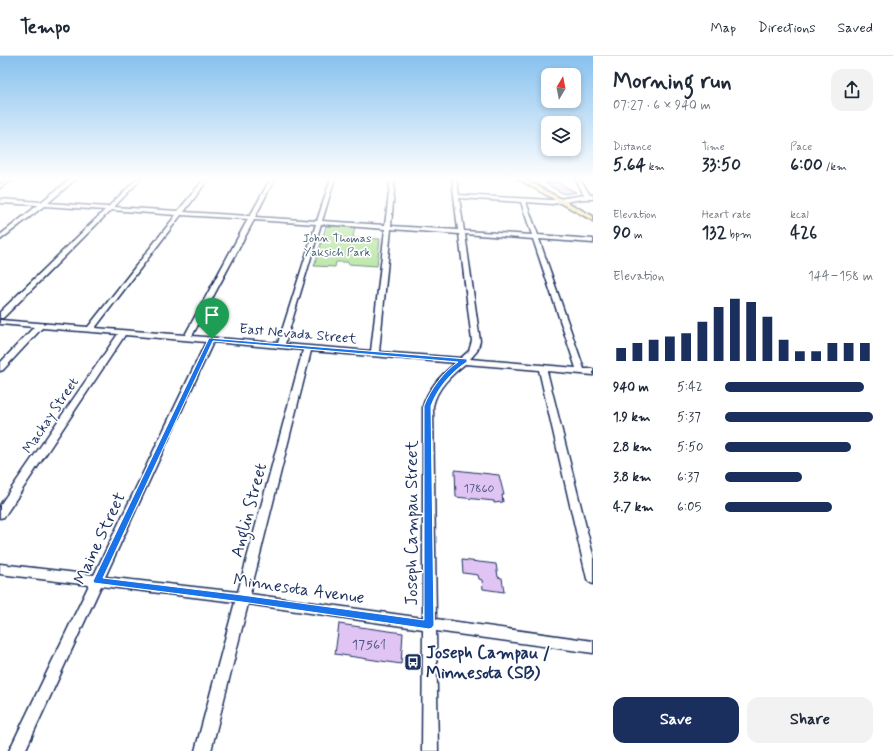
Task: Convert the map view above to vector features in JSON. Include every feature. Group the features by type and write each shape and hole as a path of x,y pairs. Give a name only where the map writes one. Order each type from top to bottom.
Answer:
{"main road":[{"path":"578,210 593,219"}],"street":[{"path":"0,238 34,210"},
{"path":"0,316 107,210"},
{"path":"144,210 593,241"},
{"path":"90,329 182,210"},
{"path":"188,337 255,210"},
{"path":"281,345 323,210"},
{"path":"376,353 390,210"},
{"name":"Joseph Campau Street","path":"430,751 428,406 430,398 448,373 464,361 475,347 476,341 458,210"},
{"path":"525,210 581,371"},
{"name":"East Nevada Street","path":"0,322 593,372"},
{"path":"0,368 40,325"},
{"name":"Mackay Street","path":"0,514 123,332"},
{"name":"Maine Street","path":"17,751 212,339"},
{"name":"Anglin Street","path":"203,751 308,347"},
{"path":"542,367 593,579"},
{"name":"Minnesota Avenue","path":"0,569 242,598 593,647"}],"green space":[{"name":"John Thomas Yaksich Park","path":"326,226 355,227 353,238 380,239 377,266 336,262 335,267 314,266"}],"building":[{"path":"455,470 499,475 504,495 502,495 503,502 494,503 494,501 456,497"},
{"path":"462,560 496,564 498,577 502,578 504,592 483,589 482,580 479,579 478,575 463,573"},
{"path":"339,624 403,633 401,664 335,654"}],"place":[{"name":"Joseph Campau / Minnesota (SB)","path":"413,662"}],"route":[{"path":"212,339 464,361 448,373 430,398 428,404 429,625 242,598 109,581 97,581 212,339"}]}
